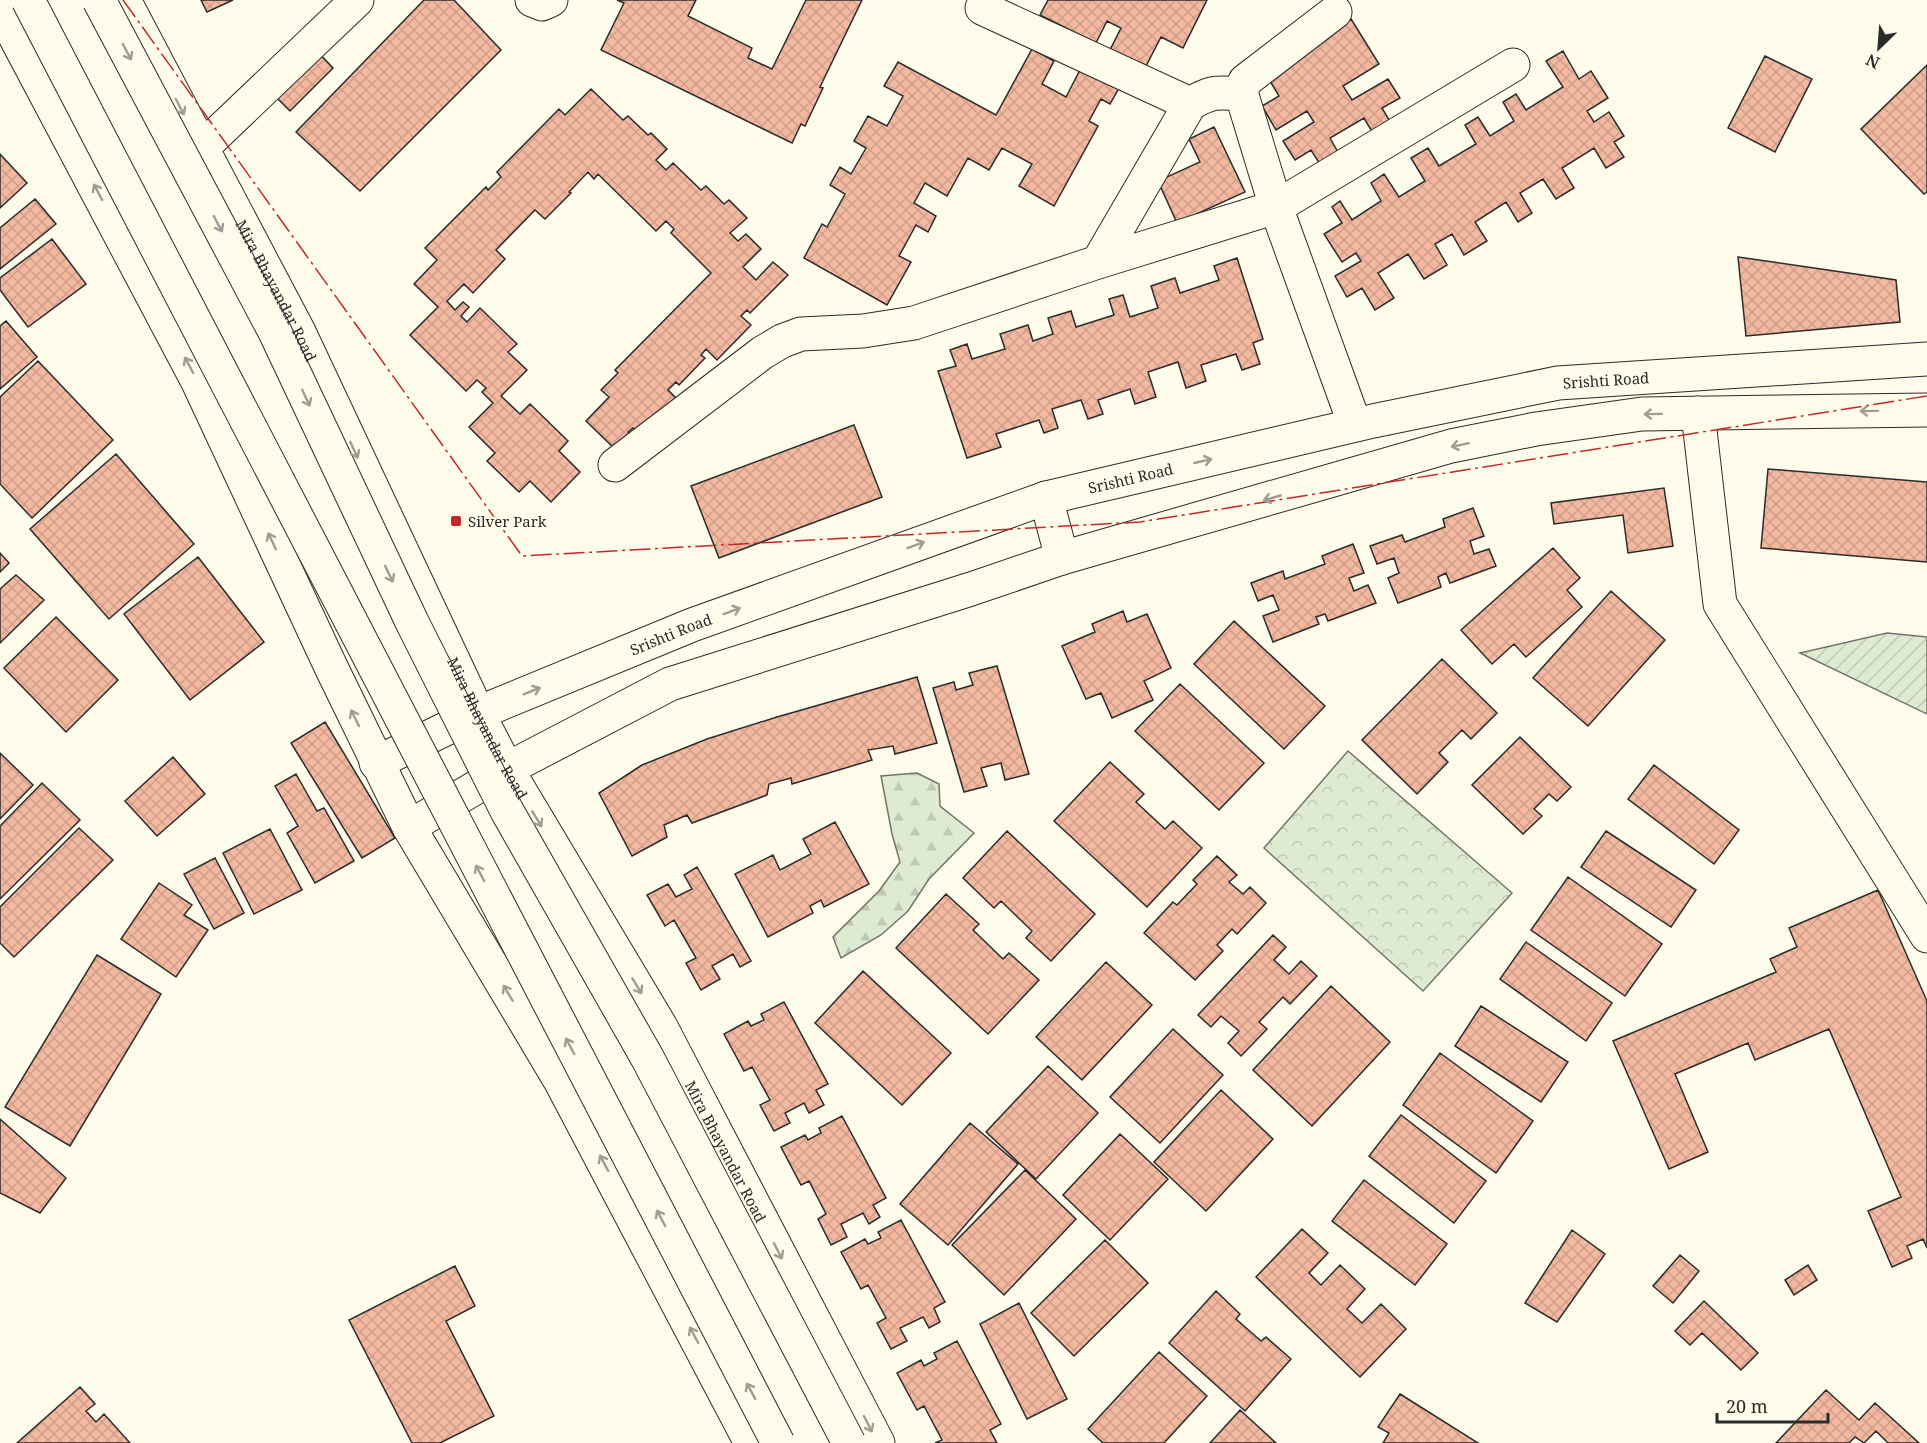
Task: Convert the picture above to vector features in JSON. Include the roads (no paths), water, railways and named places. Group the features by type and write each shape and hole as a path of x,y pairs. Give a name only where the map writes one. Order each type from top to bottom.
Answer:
{"main road":[{"path":"28,0 484,882 778,1443"},
{"path":"99,0 275,332 412,622 507,812 648,1059 849,1443"},
{"name":"Mira Bhayandar Road","path":"124,0 299,332 478,713 507,769 661,1027 878,1443"},
{"path":"202,148 357,0"},
{"path":"532,0 542,4 551,0"},
{"path":"0,8 198,382 376,763 409,827 561,1082 751,1443"},
{"path":"982,8 1190,104"},
{"path":"1335,12 1245,81 1241,94 1276,207 1354,425"},
{"path":"615,465 762,353 782,341 801,334 880,329 914,323 1098,262 1276,207 1514,65"},
{"path":"1098,262 1190,104 1215,92 1241,94"},
{"name":"Srishti Road","path":"376,763 478,713 692,625 1046,498 1354,425 1558,383 1927,359"},
{"path":"1535,388 1540,429"},
{"path":"409,827 507,769 670,684 1062,558 1451,446 1540,429 1642,414 1927,410"},
{"path":"1698,413 1720,604 1927,936"},
{"path":"1046,498 1062,558"}],"place":[{"name":"Silver Park","path":"456,521"}]}
